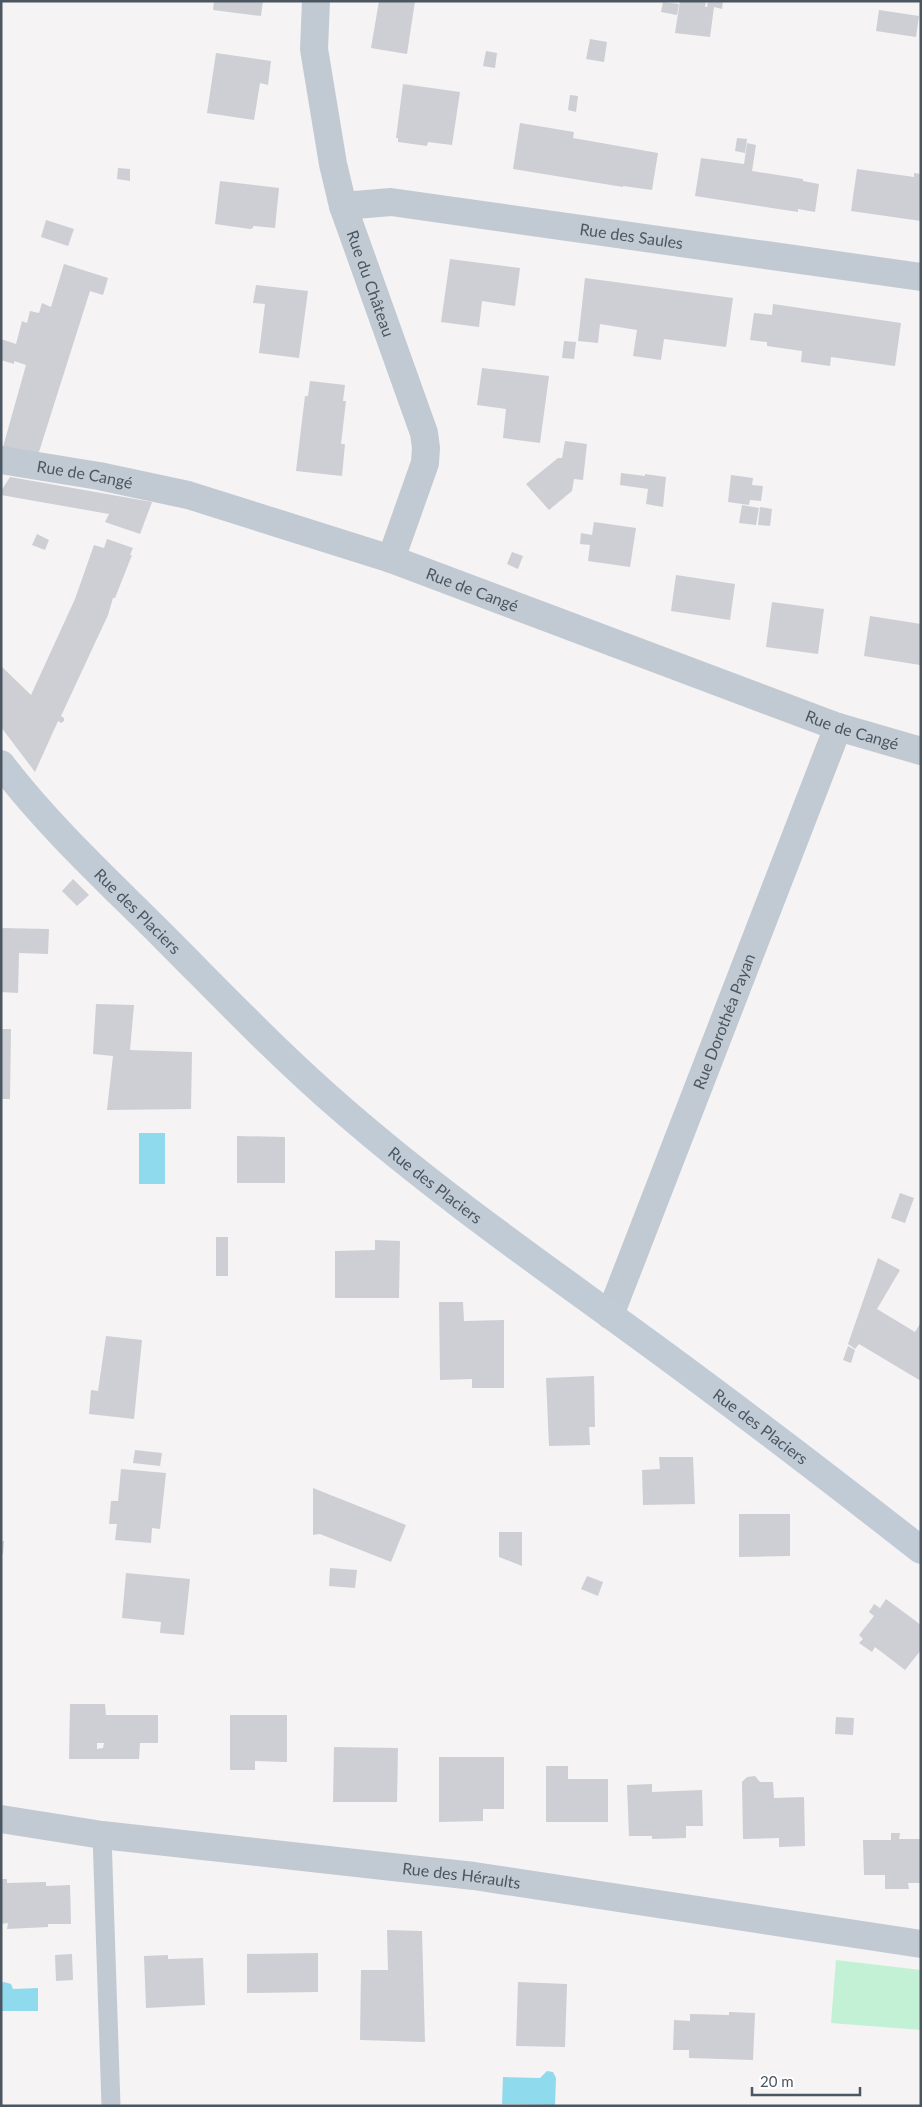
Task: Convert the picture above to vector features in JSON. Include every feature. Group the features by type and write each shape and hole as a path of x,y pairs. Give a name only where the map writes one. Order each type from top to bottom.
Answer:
{"street":[{"name":"Rue du Château","path":"316,1 314,49 342,206 424,433 425,463 392,559"},
{"name":"Rue des Saules","path":"342,206 391,202 921,277"},
{"name":"Rue de Cangé","path":"6,462 99,476 188,495 392,559 838,727 921,751"},
{"name":"Rue Dorothéa Payan","path":"610,1315 838,727"},
{"name":"Rue des Placiers","path":"1,764 62,834 288,1062 406,1162 517,1248 786,1443 921,1550"},
{"name":"Rue des Héraults","path":"1,1819 102,1835 474,1876 921,1944"}],"lane":[{"path":"102,1835 111,2106"}],"green space":[{"path":"836,1960 921,1970 921,2030 831,2023"}],"water":[{"path":"139,1133 165,1133 165,1184 139,1184"},
{"path":"1,1983 11,1984 13,1989 38,1988 38,2011 1,2011"},
{"path":"547,2071 553,2072 556,2078 555,2105 502,2104 503,2077 540,2078"}],"building":[{"path":"214,1 263,1 261,16 213,10"},
{"path":"379,1 415,1 407,54 371,48"},
{"path":"680,1 706,1 705,7 707,7 708,1 723,1 722,9 714,7 710,37 675,33"},
{"path":"663,2 679,4 677,15 661,12"},
{"path":"879,10 919,16 916,37 876,31"},
{"path":"590,39 607,42 604,62 586,59"},
{"path":"486,51 497,53 495,68 483,66"},
{"path":"216,53 271,61 268,85 260,83 254,120 207,113"},
{"path":"403,84 460,92 452,145 428,142 427,146 398,142 398,138 396,138"},
{"path":"570,95 578,96 576,112 568,110"},
{"path":"520,123 574,132 573,138 658,153 652,190 513,169"},
{"path":"737,138 747,139 745,153 735,151"},
{"path":"747,143 756,145 752,171 803,179 803,181 819,184 815,212 798,209 798,212 695,196 701,158 744,164"},
{"path":"118,168 130,169 130,181 117,179"},
{"path":"857,169 914,177 914,173 921,174 921,221 851,211"},
{"path":"220,181 279,188 275,228 253,226 250,229 215,224"},
{"path":"46,220 74,229 68,246 41,237"},
{"path":"450,259 520,268 515,306 482,301 479,327 441,322"},
{"path":"64,264 108,278 103,295 90,291 38,455 3,447 26,365 14,361 14,364 1,360 1,339 16,344 22,321 27,323 30,311 39,313 42,303 51,307"},
{"path":"585,278 733,298 726,347 664,339 661,360 633,356 637,330 600,324 598,343 578,341"},
{"path":"256,285 308,291 299,358 259,353 265,304 253,303"},
{"path":"773,304 901,323 895,366 831,357 830,366 801,362 802,351 767,346 767,342 750,340 754,313 772,315"},
{"path":"564,341 576,342 574,359 562,358"},
{"path":"482,368 549,376 540,443 503,438 506,409 477,405"},
{"path":"310,381 345,385 343,401 346,401 341,444 345,444 342,476 296,471 305,396 308,396"},
{"path":"565,441 587,444 583,480 574,479 572,491 549,510 526,484 558,458 562,458"},
{"path":"621,473 666,477 663,507 646,504 648,489 620,485"},
{"path":"731,475 753,478 752,485 763,486 761,501 750,500 749,505 728,502"},
{"path":"10,477 152,502 140,534 105,522 109,514 1,495 1,491"},
{"path":"742,505 759,508 756,525 739,523"},
{"path":"760,507 772,509 770,526 758,525"},
{"path":"594,522 636,528 630,567 588,561 590,545 580,544 581,533 592,535"},
{"path":"37,534 49,540 45,550 32,545"},
{"path":"107,539 133,548 130,555 132,555 115,598 113,598 108,615 61,716 64,718 64,721 61,723 58,721 35,772 1,727 1,666 31,695 75,599 94,545 104,548"},
{"path":"512,552 523,556 518,569 507,564"},
{"path":"676,575 735,584 730,620 671,611"},
{"path":"772,602 824,609 818,654 766,647"},
{"path":"870,616 921,624 920,665 864,656"},
{"path":"73,879 89,895 77,906 62,891"},
{"path":"1,928 49,929 48,954 19,953 18,993 1,992"},
{"path":"96,1004 134,1005 130,1050 192,1052 191,1109 107,1110 113,1056 93,1054"},
{"path":"1,1029 11,1029 10,1099 1,1099"},
{"path":"237,1136 285,1137 285,1183 237,1183"},
{"path":"900,1193 914,1198 905,1223 891,1218"},
{"path":"216,1237 228,1237 228,1276 216,1276"},
{"path":"375,1240 400,1241 399,1298 335,1298 335,1251 375,1250"},
{"path":"878,1258 900,1270 877,1309 915,1332 921,1322 921,1381 859,1344 855,1349 848,1344"},
{"path":"439,1302 463,1302 464,1321 504,1320 504,1388 472,1388 472,1379 440,1380"},
{"path":"106,1336 142,1340 134,1419 89,1414 91,1390 98,1391"},
{"path":"848,1346 855,1350 851,1363 843,1360"},
{"path":"594,1376 595,1427 589,1427 590,1445 549,1446 546,1378"},
{"path":"135,1450 162,1453 160,1466 133,1463"},
{"path":"659,1457 693,1457 695,1504 643,1505 642,1470 660,1469"},
{"path":"121,1469 166,1473 160,1529 152,1528 151,1543 115,1540 117,1524 109,1524 111,1501 118,1501"},
{"path":"313,1488 406,1525 391,1562 320,1534 313,1535"},
{"path":"739,1514 790,1514 790,1556 739,1557"},
{"path":"499,1532 522,1532 522,1566 499,1557"},
{"path":"1,1541 4,1541 3,1554 1,1554"},
{"path":"330,1568 357,1570 355,1588 329,1586"},
{"path":"126,1573 190,1579 184,1635 160,1633 161,1622 122,1618"},
{"path":"587,1576 603,1582 598,1596 581,1589"},
{"path":"886,1599 921,1625 921,1650 905,1670 875,1647 872,1652 859,1643 863,1639 859,1635 874,1616 869,1612 874,1604 880,1608"},
{"path":"70,1704 105,1704 106,1715 158,1715 158,1743 140,1743 139,1759 69,1759","holes":["97,1743 104,1743 103,1748 97,1749"]},
{"path":"230,1715 287,1715 287,1762 255,1761 255,1770 230,1770"},
{"path":"836,1717 854,1718 853,1735 835,1734"},
{"path":"334,1747 398,1748 397,1802 333,1802"},
{"path":"439,1757 504,1757 504,1809 483,1809 483,1821 439,1822"},
{"path":"546,1766 568,1766 568,1779 608,1779 608,1822 546,1822"},
{"path":"755,1776 760,1782 773,1782 774,1798 804,1797 805,1846 779,1847 779,1838 743,1839 742,1782 747,1777"},
{"path":"652,1784 652,1792 702,1790 703,1826 686,1826 686,1838 652,1839 652,1836 629,1836 627,1785"},
{"path":"891,1833 900,1833 899,1839 921,1839 921,1883 908,1883 909,1889 885,1889 885,1875 864,1875 863,1840 891,1840"},
{"path":"1,1879 7,1879 7,1883 46,1882 46,1886 70,1885 71,1924 48,1924 48,1927 7,1929 8,1923 1,1924"},
{"path":"387,1930 422,1931 425,2042 360,2040 361,1970 388,1970"},
{"path":"318,1953 318,1992 247,1993 247,1954"},
{"path":"72,1954 73,1980 56,1981 55,1955"},
{"path":"168,1955 168,1959 203,1958 205,2005 146,2008 144,1956"},
{"path":"518,1982 567,1984 565,2047 516,2046"},
{"path":"729,2012 755,2013 753,2060 689,2058 689,2050 673,2050 674,2020 690,2021 690,2014 729,2015"}]}
